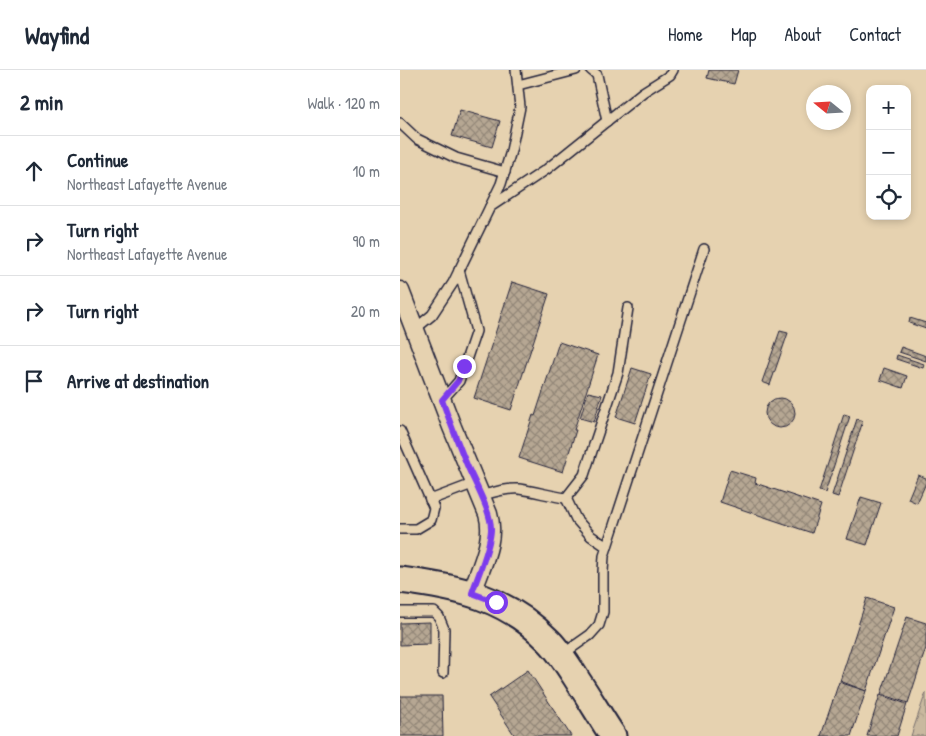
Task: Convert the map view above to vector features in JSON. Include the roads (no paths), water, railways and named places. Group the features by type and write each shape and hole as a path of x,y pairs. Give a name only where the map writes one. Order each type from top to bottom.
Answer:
{"main road":[{"path":"400,580 444,586 472,593 496,602 526,620 550,642 560,655 613,736"}],"street":[{"path":"400,291 491,524 488,546 472,593"}],"lane":[{"path":"415,329 432,315 453,283 501,184 511,152 520,107 516,70"},
{"path":"518,85 576,70"},
{"path":"591,70 597,75 607,121"},
{"path":"490,207 547,169 643,92 670,75 673,70"},
{"path":"400,123 424,143 456,158 504,172"},
{"path":"560,655 590,635 598,625 602,612 604,556 704,250"},
{"path":"442,400 458,381 476,331 459,270"},
{"path":"566,498 584,476 618,373 628,308"},
{"path":"400,430 434,508 431,520 416,529 400,529"},
{"path":"430,500 478,490 518,489 566,498"},
{"path":"566,498 576,520 591,536 607,547"},
{"path":"400,612 434,612 439,617 444,629 443,673"}]}
